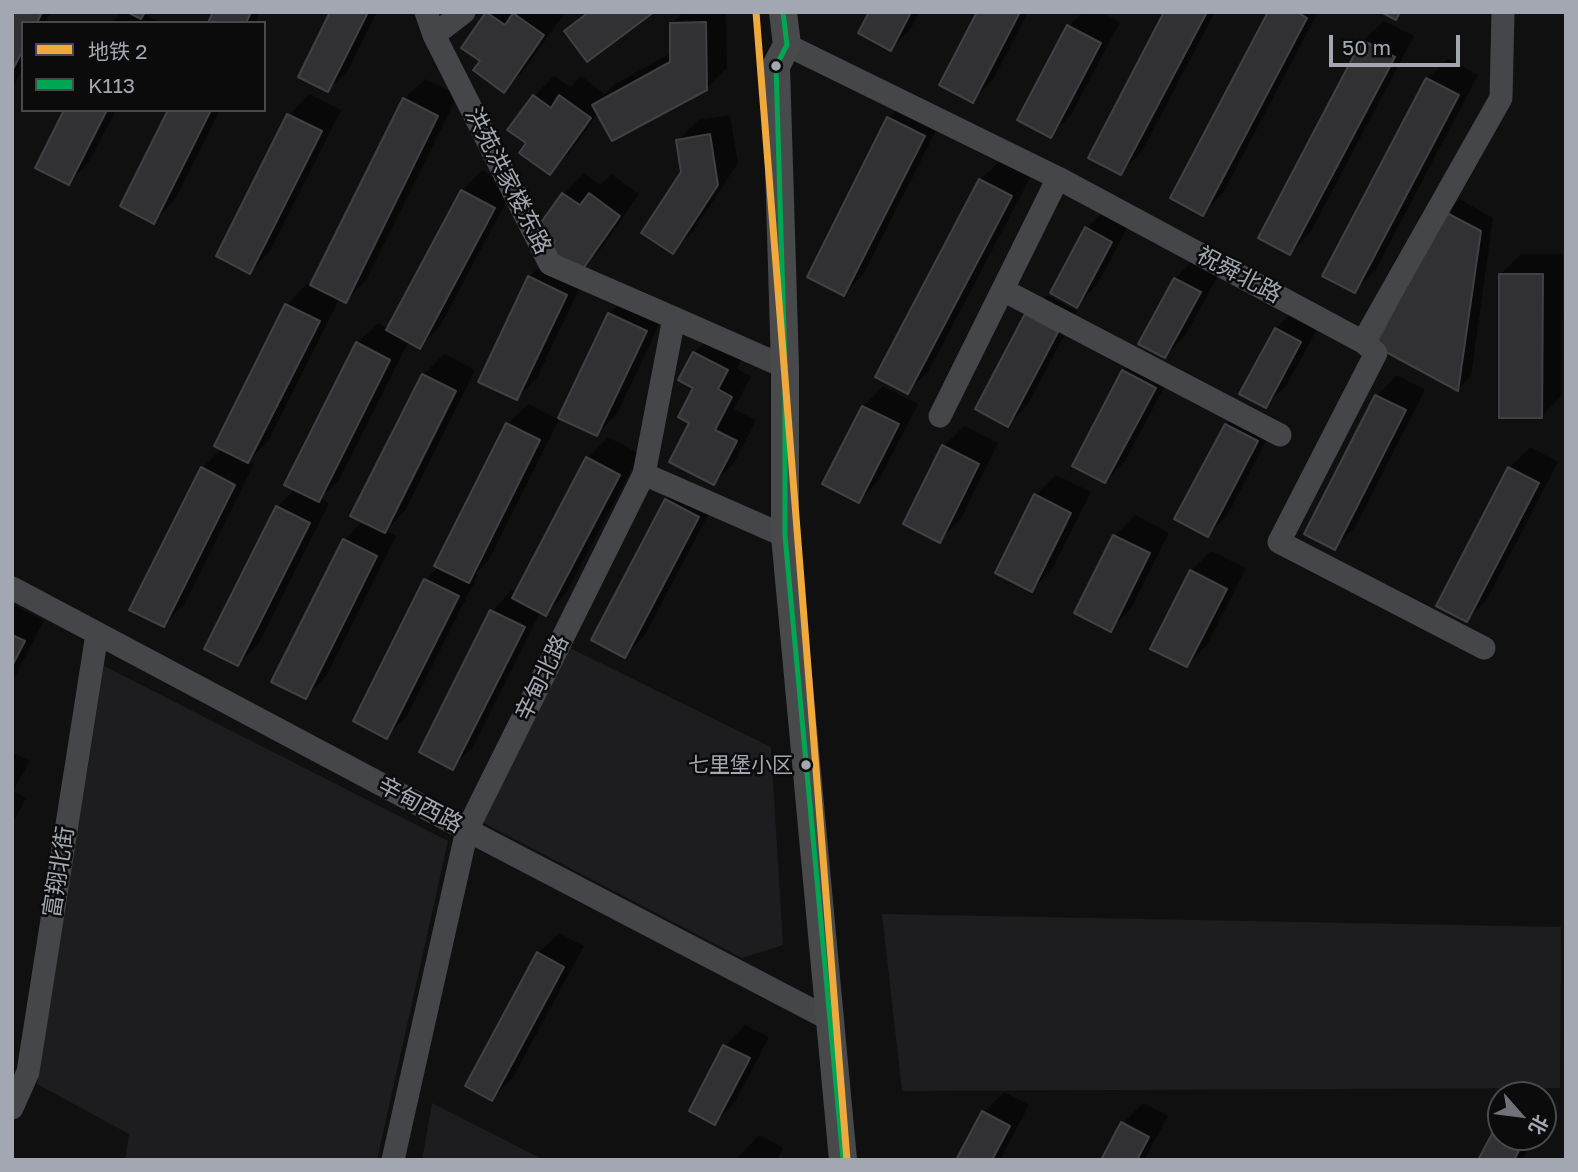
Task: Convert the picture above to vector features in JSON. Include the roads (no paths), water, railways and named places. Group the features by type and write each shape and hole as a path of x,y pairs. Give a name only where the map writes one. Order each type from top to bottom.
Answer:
{"main road":[{"path":"783,12 787,46 776,66 785,367 785,536 843,1160"}],"street":[{"name":"洪苑洪家楼东路","path":"426,12 434,35 550,264 674,318"},
{"path":"434,35 464,12"},
{"path":"1483,648 1279,542 1376,354 1363,342 1501,98 1503,12"},
{"name":"祝舜北路","path":"787,46 1058,178 1363,342"},
{"path":"940,416 1058,178"},
{"path":"1003,290 1280,435"},
{"path":"674,318 785,367"},
{"name":"辛甸北路","path":"393,1160 467,830 644,474 674,318"},
{"path":"644,474 785,536"},
{"name":"辛甸西路","path":"12,588 829,1019"},
{"name":"富翔北街","path":"12,1108 28,1072 97,634"}],"metro line":[{"name":"2","path":"756,12 847,1160"}],"place":[{"name":"七里堡小区","path":"806,765"}]}
